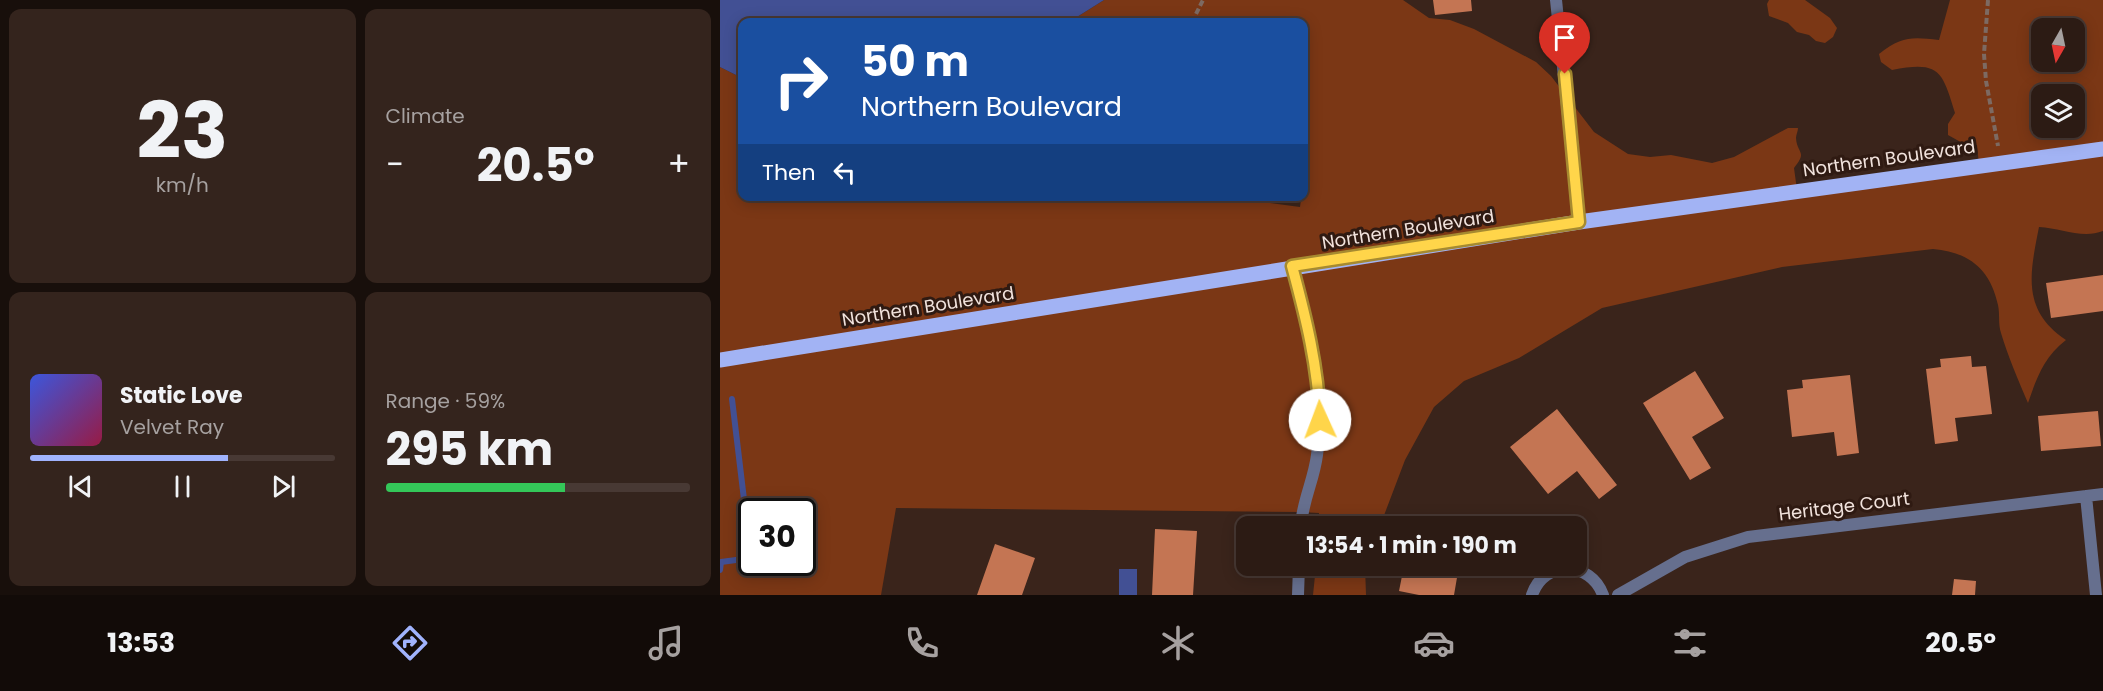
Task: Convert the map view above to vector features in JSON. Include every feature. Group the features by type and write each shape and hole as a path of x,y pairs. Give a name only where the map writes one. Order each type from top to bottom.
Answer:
{"main road":[{"name":"Northern Boulevard","path":"720,360 1292,266 1579,222 2103,149"}],"street":[{"path":"1556,0 1579,222"},
{"path":"1292,266 1312,346 1318,383 1320,420 1317,456 1301,516"},
{"name":"Heritage Court","path":"1618,595 1686,557 1748,537 2103,494"},
{"path":"2086,496 2096,595"},
{"path":"1532,595 1541,578 1562,568 1585,572 1594,579 1603,595"},
{"path":"1298,595 1299,576"}],"path":[{"path":"1194,18 1203,0"},
{"path":"1988,0 1984,54 1986,81 2001,162"}],"shaded area":[{"path":"1104,0 1403,0 1429,18 1450,20 1474,29 1536,62 1551,76 1594,132 1628,154 1650,157 1671,155 1712,163 1734,157 1788,128 1798,128 1796,138 1801,155 1794,168 1797,190 1979,165 1977,145 1966,145 1948,135 1948,124 1955,113 1942,78 1929,68 1892,70 1881,62 1879,54 1894,44 1908,39 1939,40 1950,0 2103,0 2103,231 2079,234 2039,227 2032,275 2035,303 2052,328 2066,340 2047,361 2038,376 2028,403 2001,333 1999,308 1994,292 1983,272 1967,258 1933,249 1782,267 1602,308 1519,358 1464,381 1434,407 1405,460 1384,516 1319,516 1319,513 1301,512 896,508 881,595 720,595 720,67 738,76 738,201 1254,201 1300,207 1301,201 1308,201 1308,18 1075,18"},
{"path":"1769,0 1805,0 1830,18 1837,28 1833,37 1825,43 1816,41 1809,35 1797,32 1788,23 1769,16 1767,4"},
{"path":"1315,576 1365,576 1366,595 1313,595"}],"water":[{"path":"720,0 1104,0 1075,18 738,18 738,76 720,67"},
{"path":"1119,569 1137,569 1137,595 1119,595"}],"building":[{"path":"1433,0 1471,0 1472,11 1435,15"},
{"path":"2103,275 2103,311 2051,318 2046,283"},
{"path":"1971,356 1972,367 1986,366 1992,414 1955,418 1958,441 1935,444 1926,369 1941,367 1940,359"},
{"path":"1695,371 1724,418 1692,437 1711,468 1690,480 1643,403"},
{"path":"1850,375 1859,453 1837,456 1834,432 1792,437 1787,390 1803,388 1802,380"},
{"path":"1557,409 1617,485 1599,499 1577,471 1548,494 1510,447"},
{"path":"2098,411 2101,446 2041,451 2038,416"},
{"path":"1155,529 1197,531 1193,595 1152,595"},
{"path":"995,544 1035,558 1022,595 977,595"},
{"path":"1402,576 1457,576 1454,595 1419,595 1399,591"},
{"path":"1954,579 1976,581 1975,595 1952,595"}],"waterway":[{"path":"720,570 721,562 751,558 732,399"}],"route":[{"path":"1320,420 1318,383 1312,346 1292,266 1579,222 1565,74"}]}
